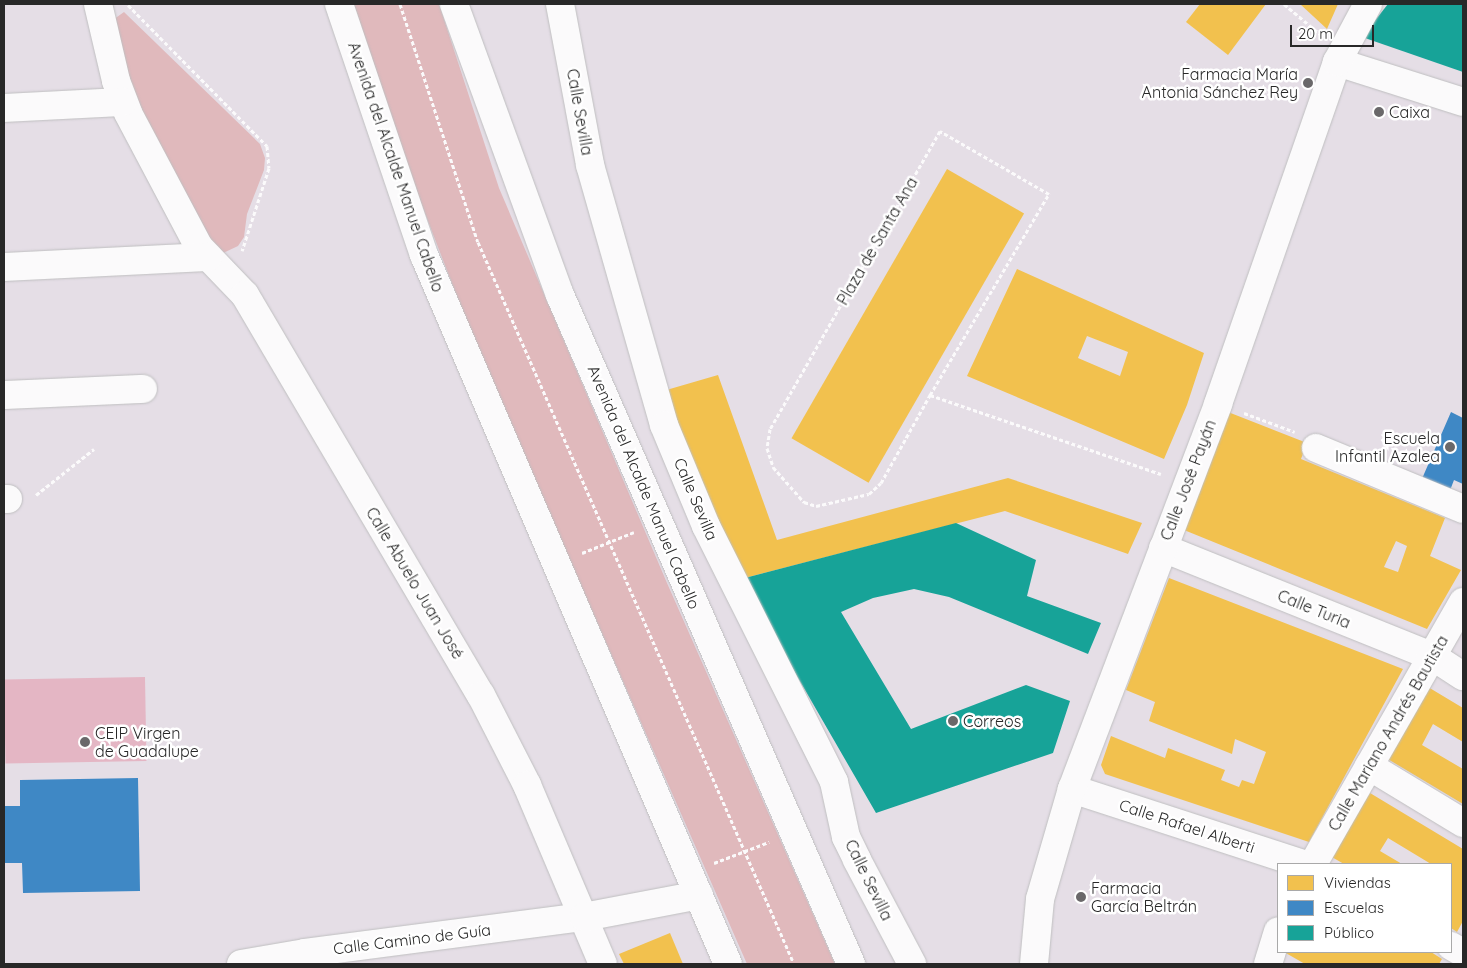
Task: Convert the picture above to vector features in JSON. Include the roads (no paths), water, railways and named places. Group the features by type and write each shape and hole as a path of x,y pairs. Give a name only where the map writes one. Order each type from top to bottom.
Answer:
{"street":[{"name":"Calle Abuelo Juan José","path":"98,4 122,102 194,238 246,295 481,694 527,784 603,964"},
{"name":"Avenida del Alcalde Manuel Cabello","path":"339,4 424,255 728,964"},
{"name":"Avenida del Alcalde Manuel Cabello","path":"454,4 560,295 661,523 851,964"},
{"name":"Calle Sevilla","path":"560,4 590,165 664,425 706,526 834,782 846,837 912,964"},
{"name":"Calle José Payán","path":"1034,964 1040,899 1072,789 1218,404 1339,56 1368,4"},
{"path":"1339,56 1463,102"},
{"path":"4,108 122,102"},
{"path":"4,266 213,261"},
{"path":"4,395 143,389"},
{"path":"1316,448 1463,508"},
{"name":"Calle Turia","path":"1163,548 1432,656 1463,676"},
{"name":"Calle Mariano Andrés Bautista","path":"1313,863 1463,602"},
{"path":"1369,766 1463,823"},
{"name":"Calle Rafael Alberti","path":"1072,789 1300,863"},
{"name":"Calle Camino de Guía","path":"241,964 305,953 584,917 699,895"},
{"path":"1268,964 1277,934"},
{"path":"1452,947 1463,953"}],"place":[{"name":"Farmacia María Antonia Sánchez Rey","path":"1308,83"},
{"name":"Caixa","path":"1379,112"},
{"name":"Escuela Infantil Azalea","path":"1450,447"},
{"name":"Correos","path":"953,721"},
{"name":"CEIP Virgen de Guadalupe","path":"85,742"},
{"name":"Farmacia García Beltrán","path":"1081,897"}]}
